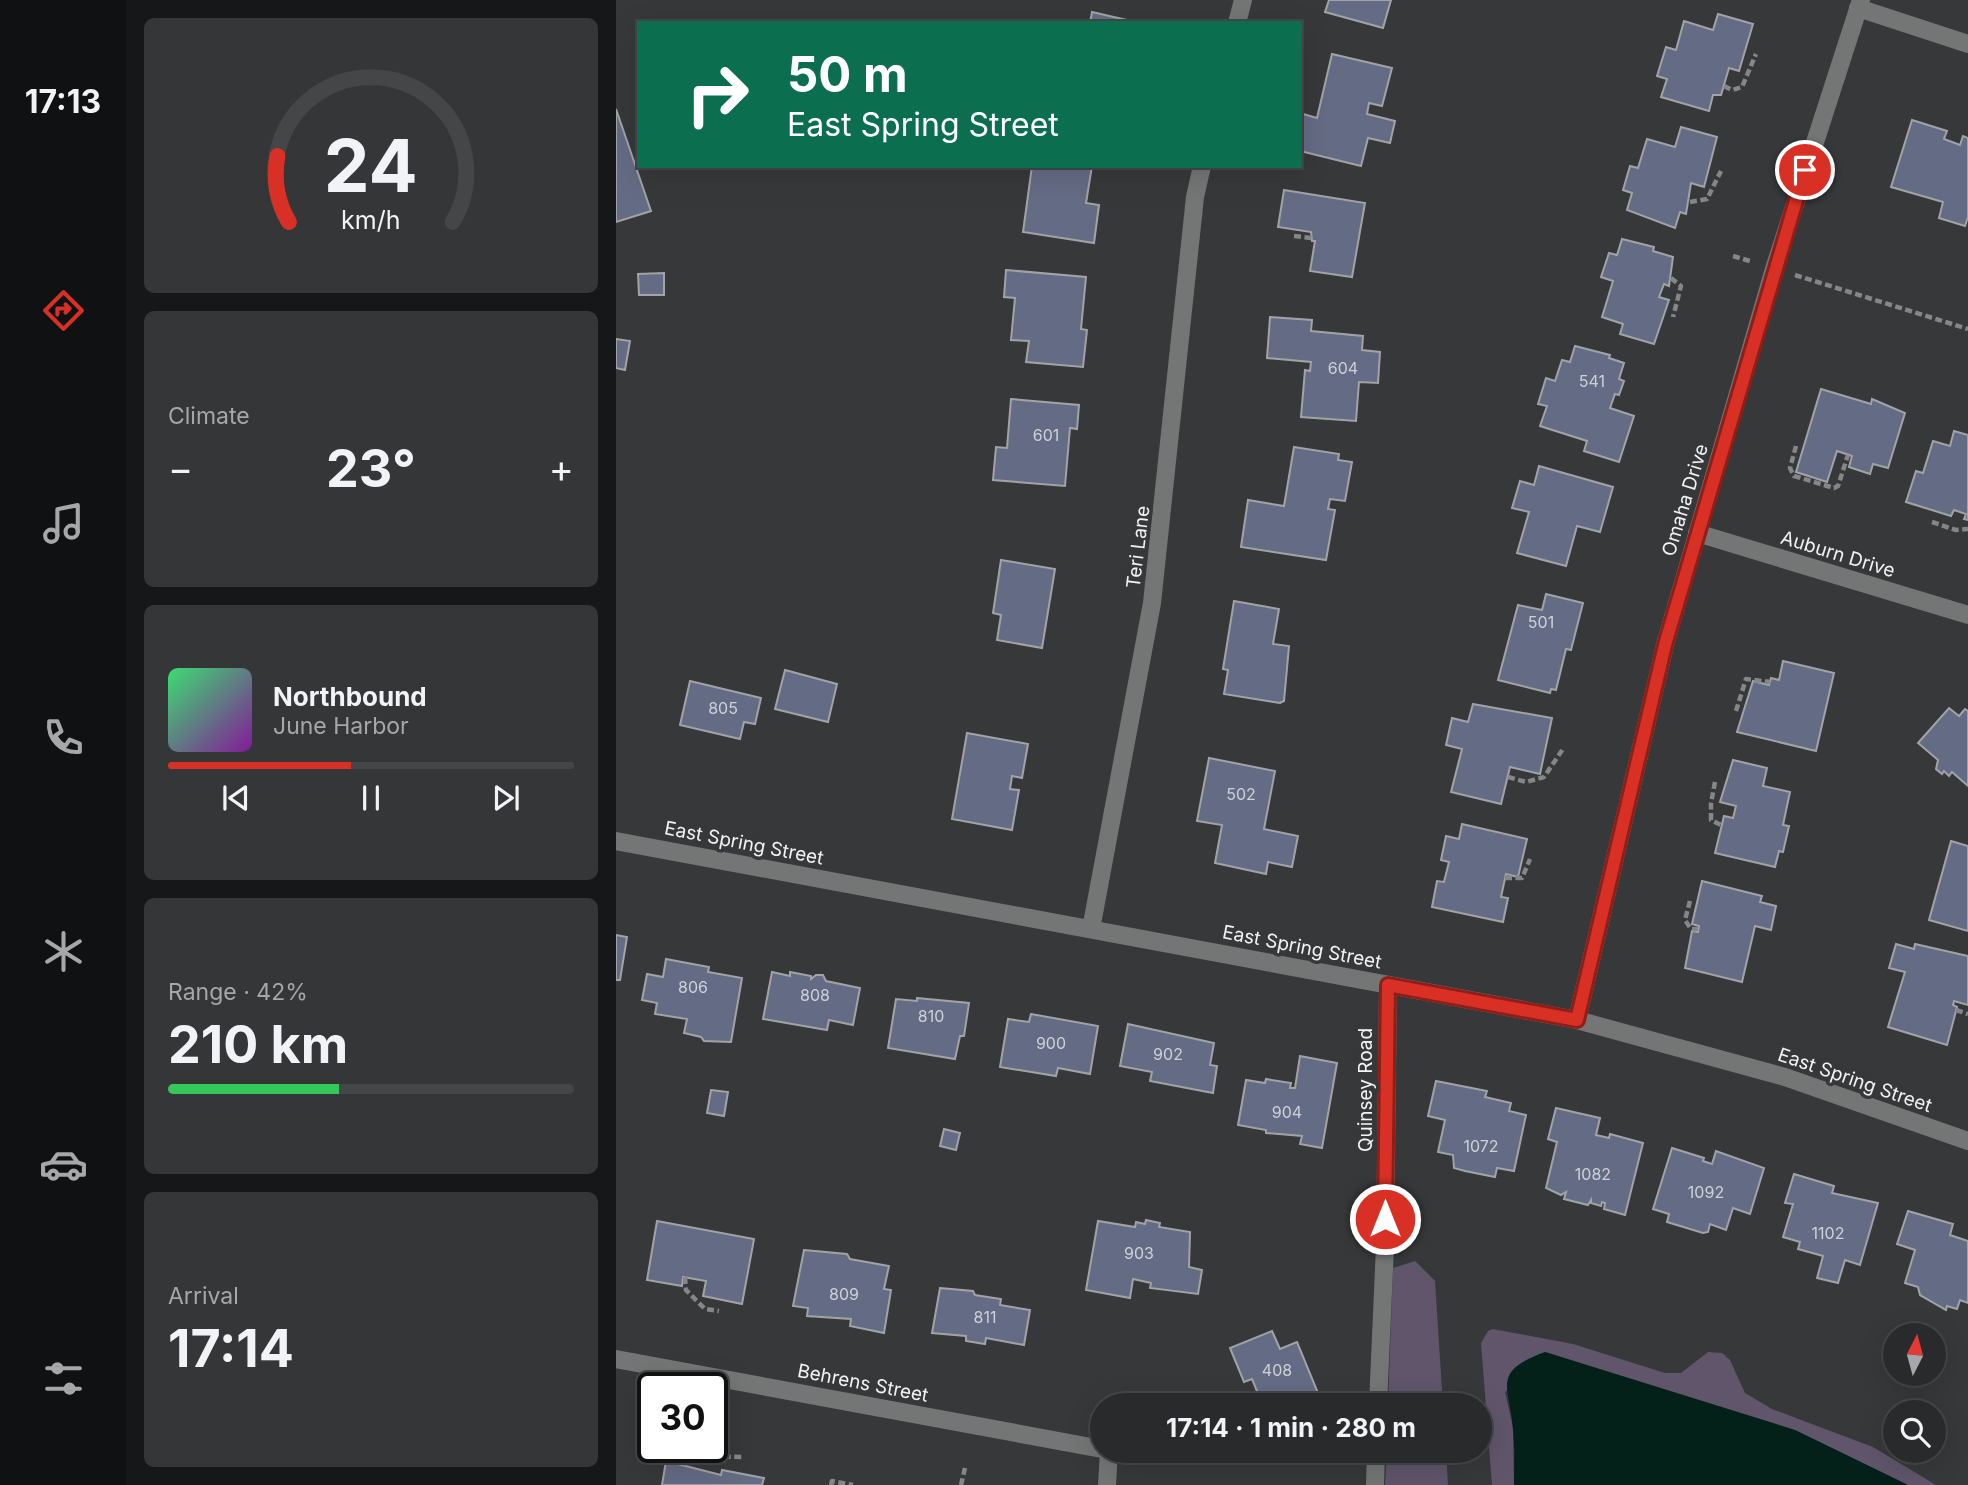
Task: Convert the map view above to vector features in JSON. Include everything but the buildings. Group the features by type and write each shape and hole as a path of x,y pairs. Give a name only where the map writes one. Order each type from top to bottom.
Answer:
{"street":[{"path":"1238,21 1243,0"},
{"path":"1859,4 1968,44"},
{"name":"Omaha Drive","path":"1577,1020 1662,657 1778,256 1859,4"},
{"name":"Teri Lane","path":"1091,929 1153,603 1195,197 1202,168"},
{"name":"Auburn Drive","path":"1697,533 1968,615"},
{"name":"East Spring Street","path":"616,841 1577,1020 1785,1077 1968,1142"},
{"name":"Quinsey Road","path":"1379,1393 1385,1246 1388,985"},
{"name":"Behrens Street","path":"616,1359 1090,1448"},
{"path":"1107,1485 1108,1463"},
{"path":"1375,1485 1376,1463"}],"path":[{"path":"1724,86 1732,90 1742,87 1756,54"},
{"path":"1690,202 1707,199 1721,171"},
{"path":"1294,236 1312,238"},
{"path":"1733,256 1752,262"},
{"path":"1795,275 1968,329"},
{"path":"1671,278 1681,286 1673,317"},
{"path":"1796,446 1790,468 1794,476 1834,488 1838,486 1848,455"},
{"path":"1932,522 1956,530 1968,529"},
{"path":"1736,711 1746,678 1770,682"},
{"path":"1508,778 1526,782 1544,777 1563,749"},
{"path":"1716,782 1710,813 1711,820 1721,825"},
{"path":"1505,878 1522,878 1530,859"},
{"path":"1690,901 1685,920 1691,929 1699,929"},
{"path":"1956,1010 1968,1014"},
{"path":"685,1277 685,1290 705,1309 719,1311"},
{"path":"683,1464 708,1456 744,1457"},
{"path":"961,1485 965,1468"},
{"path":"831,1485 832,1481 853,1485"}],"shaded area":[{"path":"1415,1261 1435,1281 1442,1393 1388,1393 1393,1268"},
{"path":"1493,1329 1573,1344 1665,1373 1681,1373 1708,1352 1722,1353 1730,1360 1745,1393 1772,1409 1873,1447 1883,1453 1883,1463 1900,1463 1936,1485 1908,1485 1795,1430 1545,1352 1505,1392 1513,1427 1514,1485 1492,1485 1492,1393 1485,1393 1481,1343 1488,1331"},
{"path":"1545,1352 1795,1430 1908,1485 1514,1485 1514,1437 1507,1382 1516,1366"},
{"path":"1386,1463 1447,1463 1448,1485 1385,1485"}],"route":[{"path":"1385,1219 1388,985 1577,1020 1665,645 1805,170"}]}
